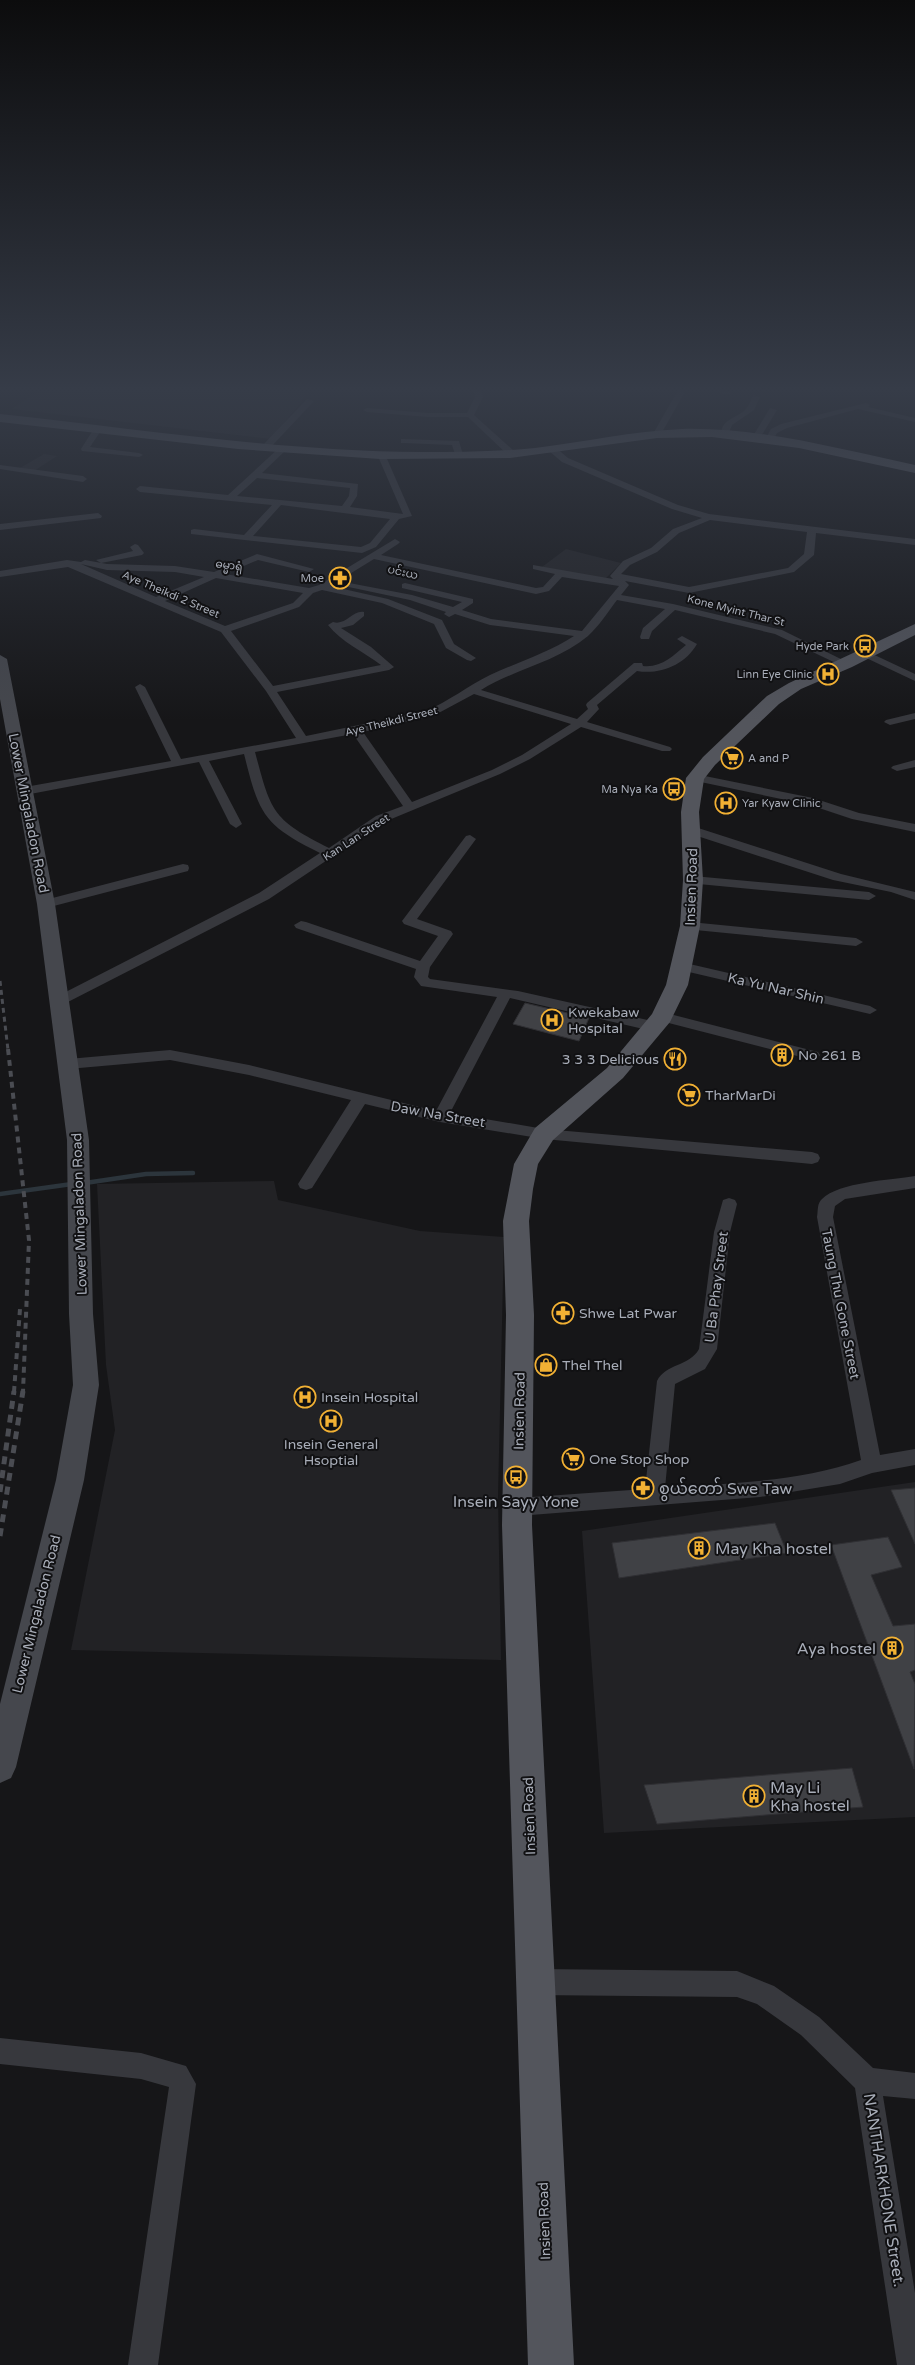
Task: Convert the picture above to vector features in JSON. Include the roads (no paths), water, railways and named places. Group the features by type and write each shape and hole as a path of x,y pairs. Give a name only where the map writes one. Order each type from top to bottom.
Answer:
{"main road":[{"path":"695,778 709,761 773,700 795,686 856,659 911,631"},
{"name":"Lower Mingaladon Road","path":"0,659 46,904 78,1140 81,1314 86,1385 70,1480 0,1767"},
{"name":"Insien Road","path":"551,2364 546,2274 518,1507 520,1315 516,1221 520,1189 526,1164 544,1134 615,1073 657,1022 677,985 690,926 693,880 690,812 695,778"}],"street":[{"path":"259,500 344,509 396,517 408,516 401,500"},
{"path":"344,509 350,500"},
{"path":"660,500 708,517 915,542"},
{"path":"246,538 279,502"},
{"path":"0,527 98,516"},
{"path":"194,532 362,550 373,545 396,517"},
{"name":"Aye Theikdi Street","path":"25,791 356,730 429,714 447,706 493,678 560,650 584,634 624,585 618,579 618,570 624,564 654,550 672,534 702,522 708,517"},
{"path":"536,567 559,571 560,574 618,579 690,590 791,570 809,555 812,530"},
{"path":"225,630 296,605 310,591 322,587 395,542"},
{"path":"0,574 67,563 85,563 139,553 135,547"},
{"path":"373,556 536,591 546,589 560,574"},
{"path":"156,601 257,557 309,569"},
{"name":"Aye Theikdi 2 Street","path":"67,563 225,630 270,690 303,740"},
{"name":"ဓမ္မာရုံ","path":"85,563 107,567 175,569 310,591"},
{"path":"340,576 359,579 363,576"},
{"name":"ပင်းယ","path":"388,582 470,601 454,611"},
{"path":"347,584 377,589 490,622 584,634"},
{"path":"322,587 384,601 438,622 450,646 471,658"},
{"name":"Kone Myint Thar St","path":"614,597 673,607 778,632 856,659"},
{"path":"645,637 647,630 673,607"},
{"path":"438,622 454,611"},
{"path":"334,626 349,623 361,614"},
{"path":"270,690 389,667 334,626"},
{"path":"638,666 656,670 668,665 691,646 690,642 682,639"},
{"path":"856,659 915,678"},
{"name":"Kan Lan Street","path":"59,1001 264,896 380,819 496,772 526,757 578,724 594,709 591,705 638,666"},
{"path":"140,687 177,762"},
{"path":"471,690 578,724 666,749"},
{"path":"890,722 915,716"},
{"path":"356,730 393,786 410,806"},
{"path":"249,750 265,807 290,831 330,853"},
{"path":"202,758 236,824"},
{"path":"897,768 915,763"},
{"path":"695,778 812,802 856,816 915,828"},
{"path":"692,830 838,877 894,889 915,896"},
{"path":"470,839 409,921 446,934 423,967 421,977 426,983 505,994 814,1054"},
{"path":"46,904 183,868"},
{"path":"693,880 869,896"},
{"path":"301,925 423,967"},
{"path":"690,926 856,942"},
{"name":"Ka Yu Nar Shin","path":"681,966 870,1010"},
{"path":"440,1117 505,994"},
{"name":"Daw Na Street","path":"68,1064 170,1055 249,1070 360,1099 440,1117 544,1134 812,1158"},
{"path":"306,1184 360,1099"},
{"name":"Taung Thu Gone Street","path":"872,1465 825,1217 828,1203 841,1194 915,1182"},
{"name":"U Ba Phay Street","path":"655,1496 658,1448 666,1381 673,1374 696,1368 703,1361 708,1349 722,1232 729,1204"},
{"path":"518,1507 760,1489 840,1476 872,1465 915,1457"},
{"name":"NANTHARKHONE Street.","path":"535,1982 737,1984 765,1995 810,2026 867,2081 912,2365"},
{"path":"0,2051 141,2066 177,2075 183,2084 143,2365"},
{"path":"867,2081 915,2086"}],"waterway":[{"path":"85,1183 146,1174 193,1173"},
{"path":"0,1194 72,1184"}],"railway":[{"path":"0,981 8,1050"},
{"path":"8,1049 29,1240 23,1392"},
{"path":"14,1392 20,1309"},
{"path":"0,1492 14,1391"},
{"path":"0,1536 23,1391"}],"place":[{"name":"Moe","path":"340,578"},
{"name":"Hyde Park","path":"865,646"},
{"name":"Linn Eye Clinic","path":"828,674"},
{"name":"A and P","path":"732,758"},
{"name":"Ma Nya Ka","path":"674,789"},
{"name":"Yar Kyaw Clinic","path":"726,803"},
{"name":"Kwekabaw Hospital","path":"552,1020"},
{"name":"No 261 B","path":"782,1055"},
{"name":"3 3 3 Delicious","path":"675,1059"},
{"name":"TharMarDi","path":"689,1095"},
{"name":"Shwe Lat Pwar","path":"563,1313"},
{"name":"Thel Thel","path":"546,1365"},
{"name":"Insein Hospital","path":"305,1397"},
{"name":"Insein General Hsoptial","path":"331,1421"},
{"name":"One Stop Shop","path":"573,1459"},
{"name":"Insein Sayy Yone","path":"516,1477"},
{"name":"စွယ်တော် Swe Taw","path":"643,1488"},
{"name":"May Kha hostel","path":"699,1548"},
{"name":"Aya hostel","path":"892,1648"},
{"name":"May Li Kha hostel","path":"754,1796"}]}
